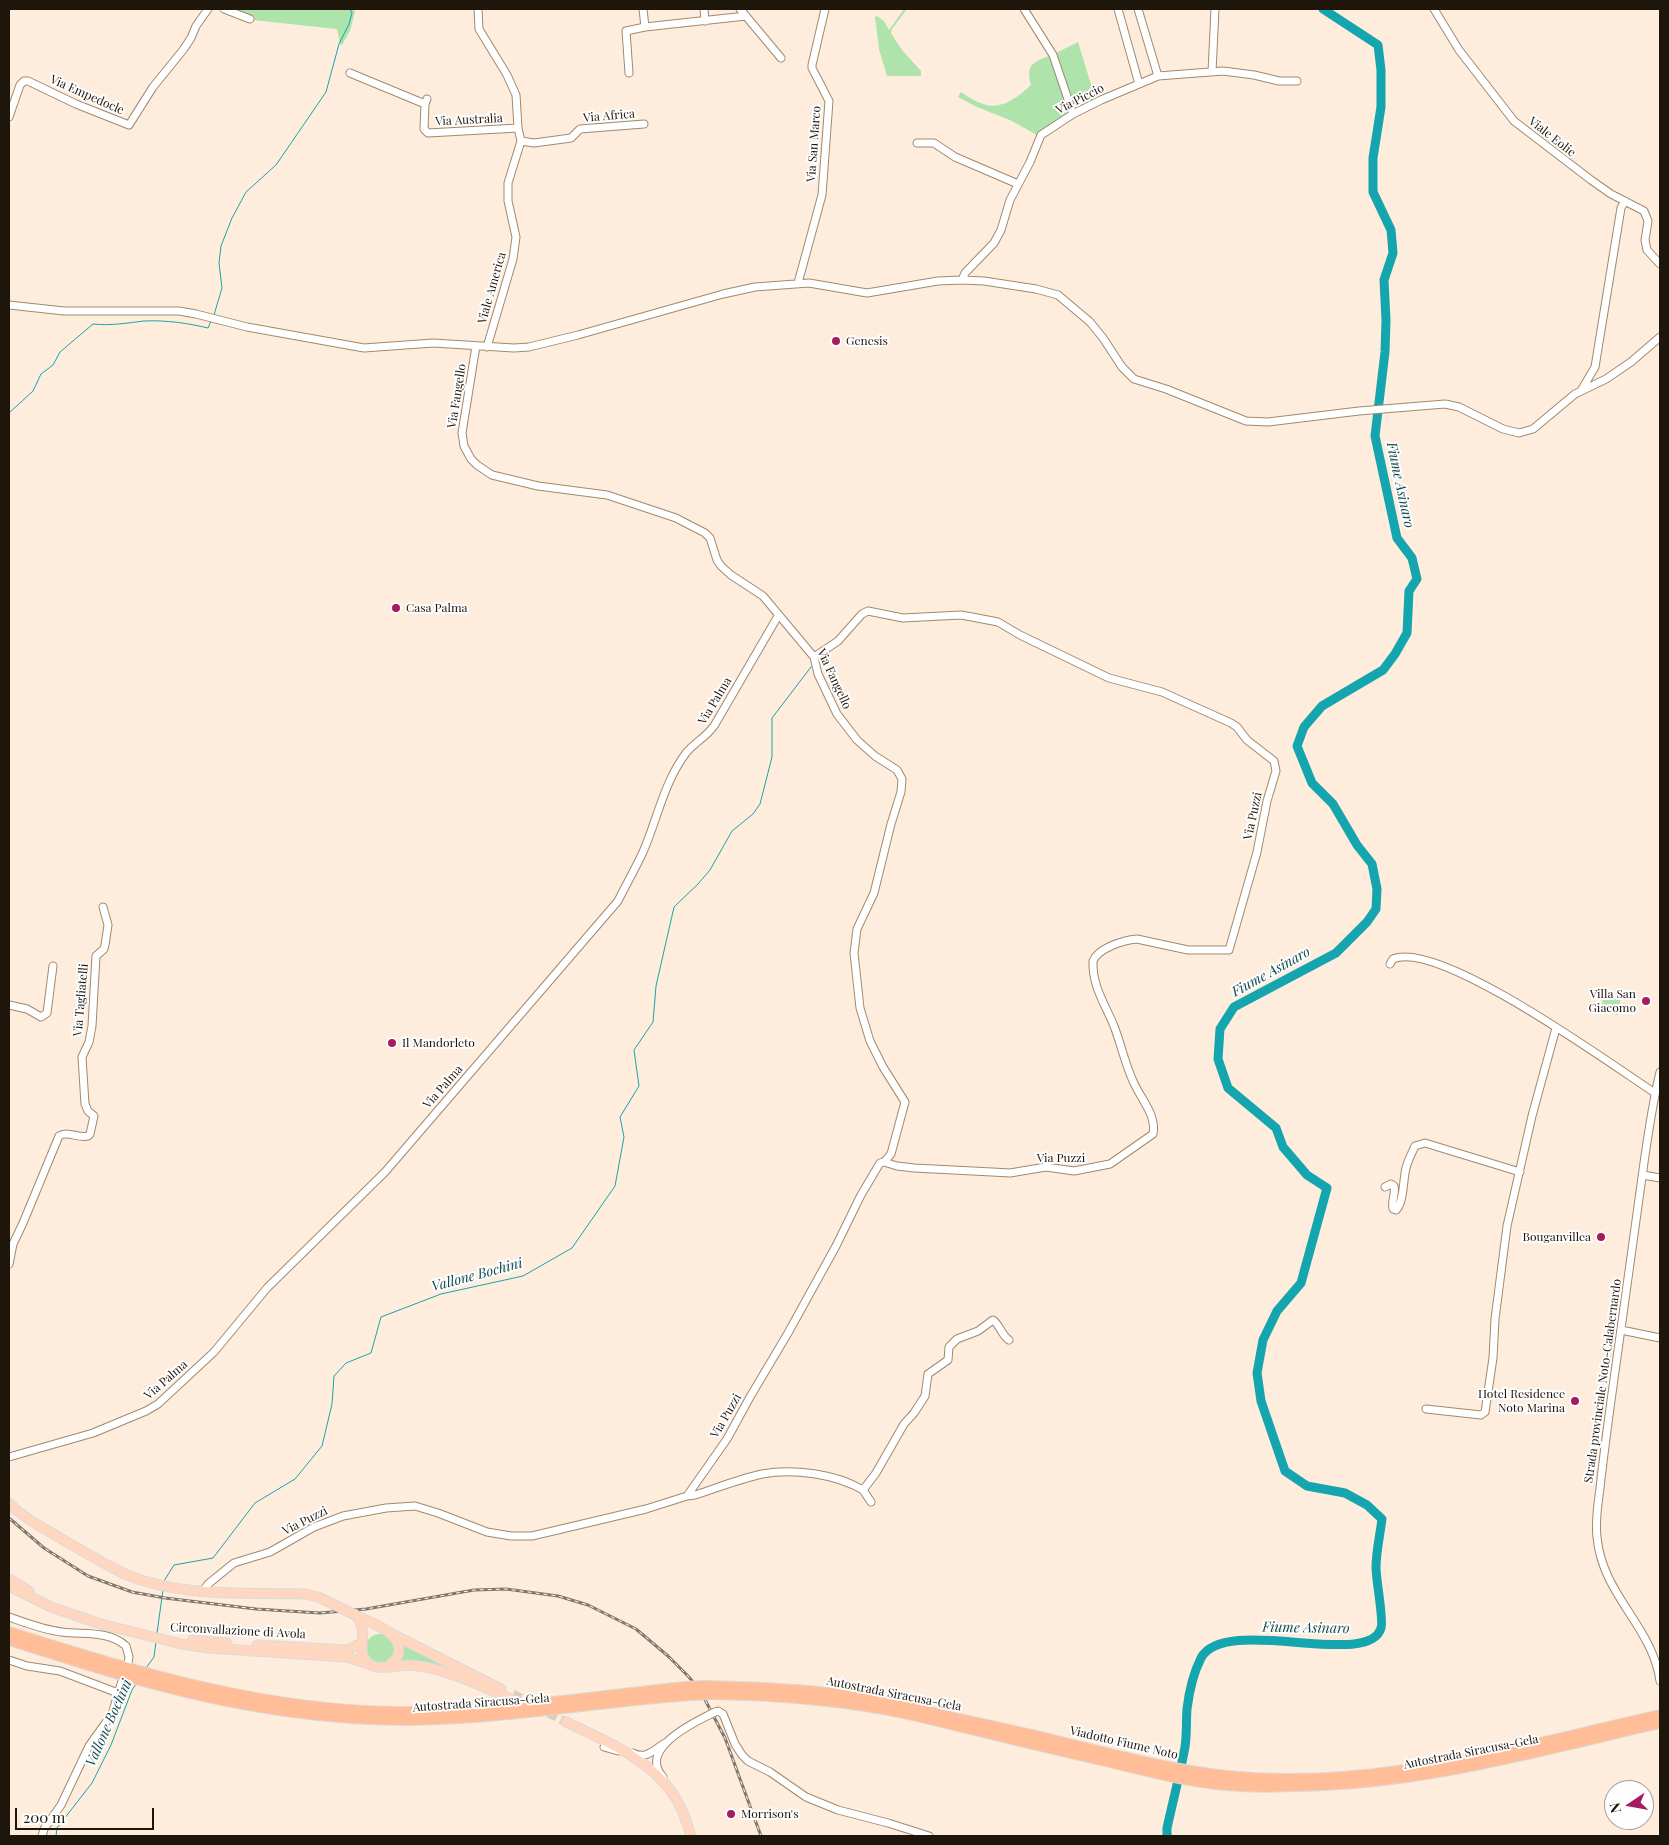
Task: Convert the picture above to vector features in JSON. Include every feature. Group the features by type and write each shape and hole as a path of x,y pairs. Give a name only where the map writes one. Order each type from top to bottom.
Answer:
{"highway":[{"path":"9,1632 136,1675"},
{"path":"9,1640 156,1681"},
{"name":"Autostrada Siracusa-Gela","path":"156,1681 317,1707 406,1712 518,1706 684,1687 793,1696 848,1703 1016,1736"},
{"name":"Autostrada Siracusa-Gela","path":"156,1681 250,1705 288,1711 317,1715 406,1720 518,1715 691,1695 708,1690"},
{"name":"Autostrada Siracusa-Gela","path":"1225,1780 1382,1774 1446,1764 1660,1715"},
{"name":"Autostrada Siracusa-Gela","path":"1225,1780 1252,1787 1332,1786 1384,1781 1453,1771 1660,1723"},
{"name":"Viadotto Fiume Noto","path":"1016,1736 1225,1780"}],"main road":[{"path":"9,1503 26,1517 97,1560 126,1574 168,1587 203,1591 305,1594 318,1597 357,1616 512,1697 443,1671 412,1665 378,1668 369,1664 363,1657 363,1627 357,1616"},
{"name":"Circonvallazione di Avola","path":"9,1579 67,1612"},
{"name":"Circonvallazione di Avola","path":"9,1586 51,1608 101,1624 181,1644 208,1648 346,1657 369,1664"},
{"path":"363,1642 372,1632 388,1632 396,1640 399,1649 397,1658 387,1667"},
{"name":"Circonvallazione di Avola","path":"164,1639 346,1650 363,1642"},
{"path":"564,1724 596,1736 645,1766 672,1792 691,1836 667,1794 650,1775 564,1724"}],"street":[{"name":"Via Empedocle","path":"9,117 20,85 28,80 76,104 129,125 153,87 183,50 208,9"},
{"path":"224,9 250,19"},
{"path":"478,9 479,29 507,74 516,96 518,128 521,141"},
{"path":"643,9 646,27"},
{"path":"704,9 705,20"},
{"path":"740,9 781,58"},
{"name":"Via San Marco","path":"798,283 822,195 829,101 822,90 812,65 825,9"},
{"path":"1024,9 1053,55 1073,114"},
{"path":"1118,9 1139,84"},
{"path":"1138,9 1158,76"},
{"path":"1212,72 1214,9"},
{"name":"Viale Eolie","path":"1434,9 1459,50 1514,121 1590,180 1646,214 1648,221 1645,245 1649,253 1660,264"},
{"path":"629,73 626,31 746,16"},
{"name":"Via Australia","path":"350,72 426,102 424,129 428,133 518,128"},
{"name":"Via Piccio","path":"962,280 965,273 994,243 1041,134 1073,114 1158,76 1236,72 1279,81 1297,81"},
{"name":"Via Africa","path":"521,141 534,143 571,138 580,129 644,124"},
{"name":"Viale America","path":"487,347 513,259 516,237 508,201 508,183 521,141"},
{"path":"917,143 934,143 955,157 1018,184"},
{"path":"9,305 64,311 179,311 302,338 364,348 433,343 487,347 529,347 755,287 798,283 821,284 853,292 867,293 938,281 962,280 1036,289 1058,295 1090,322 1104,338 1122,367 1134,379 1166,389 1246,421 1268,422 1432,404 1453,405 1503,429 1519,433 1533,429 1581,390 1589,380 1595,367 1621,208 1625,201"},
{"path":"1581,390 1606,378 1630,362 1660,337"},
{"name":"Via Fangello","path":"476,346 462,433 464,446 477,465 492,475 510,480 538,486 607,495 689,524 710,538 717,560 725,571 763,596 814,657 818,674 837,714 864,747 896,770 902,779 901,792 874,893 857,929 854,953 860,1008 870,1041 883,1067 905,1102 891,1154 884,1162"},
{"name":"Via Puzzi","path":"203,1591 208,1584 234,1563 270,1552 314,1527 343,1516 386,1508 415,1506 486,1532 523,1537 646,1509 687,1496 727,1439 750,1396 788,1333 880,1163 884,1162 914,1168 1010,1173 1046,1167 1074,1172 1110,1164 1153,1134 1154,1124 1151,1116 1133,1081 1114,1025 1097,992 1093,961 1098,953 1131,939 1188,950 1229,950 1257,852 1276,766 1271,758 1247,740 1231,723 1162,692 1108,678 1052,652 998,622 983,618 961,615 903,618 868,611 862,614 838,641 814,657"},
{"name":"Via Palma","path":"9,1457 93,1433 146,1411 158,1404 214,1352 268,1288 385,1172 618,901 642,853 664,794 675,771 686,752 707,736 714,726 778,616"},
{"name":"Via Tagliatelli","path":"9,1264 13,1244 59,1136 64,1133 82,1138 90,1134 94,1116 88,1111 85,1104 82,1057 89,1042 92,1026 96,956 104,949 108,925 103,907"},
{"path":"1390,964 1393,959 1407,956 1453,969 1489,986 1622,1069 1655,1093"},
{"path":"9,1005 27,1010 41,1017 45,1016 47,1014 53,966"},
{"path":"1426,1408 1481,1415 1485,1412 1493,1359 1496,1310 1507,1226 1532,1116 1556,1028"},
{"name":"Strada provinciale Noto-Calabernardo","path":"1660,1072 1642,1175 1603,1461 1597,1536 1604,1568 1611,1586 1650,1646 1656,1660 1660,1681"},
{"path":"1385,1187 1391,1184 1394,1186 1392,1206 1396,1210 1399,1208 1406,1168 1412,1152 1416,1146 1425,1143 1520,1172"},
{"path":"1642,1175 1660,1178"},
{"path":"863,1490 876,1473 904,1424 914,1413 924,1396 928,1374 949,1358 948,1351 952,1344 957,1339 978,1331 993,1320 1009,1340"},
{"path":"1621,1330 1660,1338"},
{"path":"687,1496 756,1476 778,1472 833,1477 850,1482 863,1490 871,1502"},
{"path":"9,1617 63,1633 88,1633 113,1638 126,1646 129,1658 128,1663"},
{"path":"9,1660 27,1666 60,1671 118,1692"},
{"path":"42,1836 44,1829 61,1805 89,1746 112,1714 122,1681"},
{"path":"667,1794 661,1784 646,1769 645,1762 675,1734 718,1711 723,1714 735,1744 748,1761 770,1772 806,1797 838,1810 929,1836"},
{"path":"596,1736 611,1741 638,1756 655,1754"},
{"path":"604,1747 616,1750 641,1766 645,1766"},
{"path":"655,1754 658,1769 681,1801 686,1821"}],"green space":[{"path":"227,9 354,9 355,12 350,31 342,45 340,44 337,29 253,20"},
{"path":"904,9 907,9 891,33 902,50 921,71 921,76 887,76 879,49 875,17 877,16 884,21 889,30"},
{"path":"1078,42 1096,101 1075,111 1054,54"},
{"path":"1051,55 1070,113 1067,117 1065,114 1062,116 1064,118 1037,137 1012,121 958,97 961,92 971,99 989,105 1005,103 1031,85 1029,72 1032,65"},
{"path":"1604,994 1621,997 1618,1015 1600,1011"},
{"path":"380,1634 391,1638 395,1649 391,1660 380,1664 369,1660 365,1649 369,1638"},
{"path":"400,1643 443,1664 444,1667 398,1662"}],"waterway":[{"path":"214,315 222,288 219,263 221,246 232,218 246,192 276,165 326,92 339,44 349,24 352,13 350,9"},
{"name":"Fiume Asinaro","path":"1167,1836 1167,1828 1185,1747 1189,1696 1201,1658 1215,1646 1238,1641 1265,1640 1351,1644 1371,1640 1382,1624 1376,1568 1382,1519 1367,1505 1345,1493 1307,1486 1285,1471 1261,1401 1257,1373 1263,1340 1277,1311 1301,1283 1327,1188 1307,1175 1283,1147 1276,1128 1228,1088 1218,1059 1220,1029 1234,1007 1336,953 1367,922 1376,909 1377,889 1372,864 1357,845 1333,804 1312,783 1297,746 1304,727 1322,706 1383,670 1395,654 1407,633 1409,591 1417,579 1412,558 1397,538 1375,436 1385,352 1384,280 1393,253 1391,230 1373,192 1373,158 1381,107 1381,70 1378,45 1323,9"},
{"path":"9,413 33,391 41,374 53,365 60,352 93,324 160,321 208,328 211,321"},
{"name":"Vallone Bochini","path":"164,1581 174,1565 213,1558 255,1503 295,1479 322,1446 332,1404 334,1376 346,1363 371,1353 381,1317 441,1294 523,1276 572,1248 615,1186 624,1137 620,1117 639,1086 634,1050 653,1022 656,986 674,907 710,870 732,831 753,814 760,804 772,757 772,718 811,667"},
{"name":"Vallone Bochini","path":"157,1633 163,1590"},
{"name":"Vallone Bochini","path":"146,1668 154,1657 156,1642"},
{"name":"Vallone Bochini","path":"56,1836 57,1828 92,1783 111,1745 136,1684"}],"tunnel":[{"path":"513,1694 566,1722"}],"railway":[{"path":"9,1518 44,1548 88,1576 132,1592 165,1598 256,1609 320,1613 366,1609 474,1590 506,1589 558,1596 588,1605 636,1629 668,1656 689,1677 702,1694 725,1738 761,1836"}],"place":[{"name":"Genesis","path":"836,341"},
{"name":"Casa Palma","path":"396,608"},
{"name":"Villa San Giacomo","path":"1646,1001"},
{"name":"Il Mandorleto","path":"392,1043"},
{"name":"Bouganvillea","path":"1601,1237"},
{"name":"Hotel Residence Noto Marina","path":"1575,1401"},
{"name":"Morrison's","path":"731,1814"}]}
